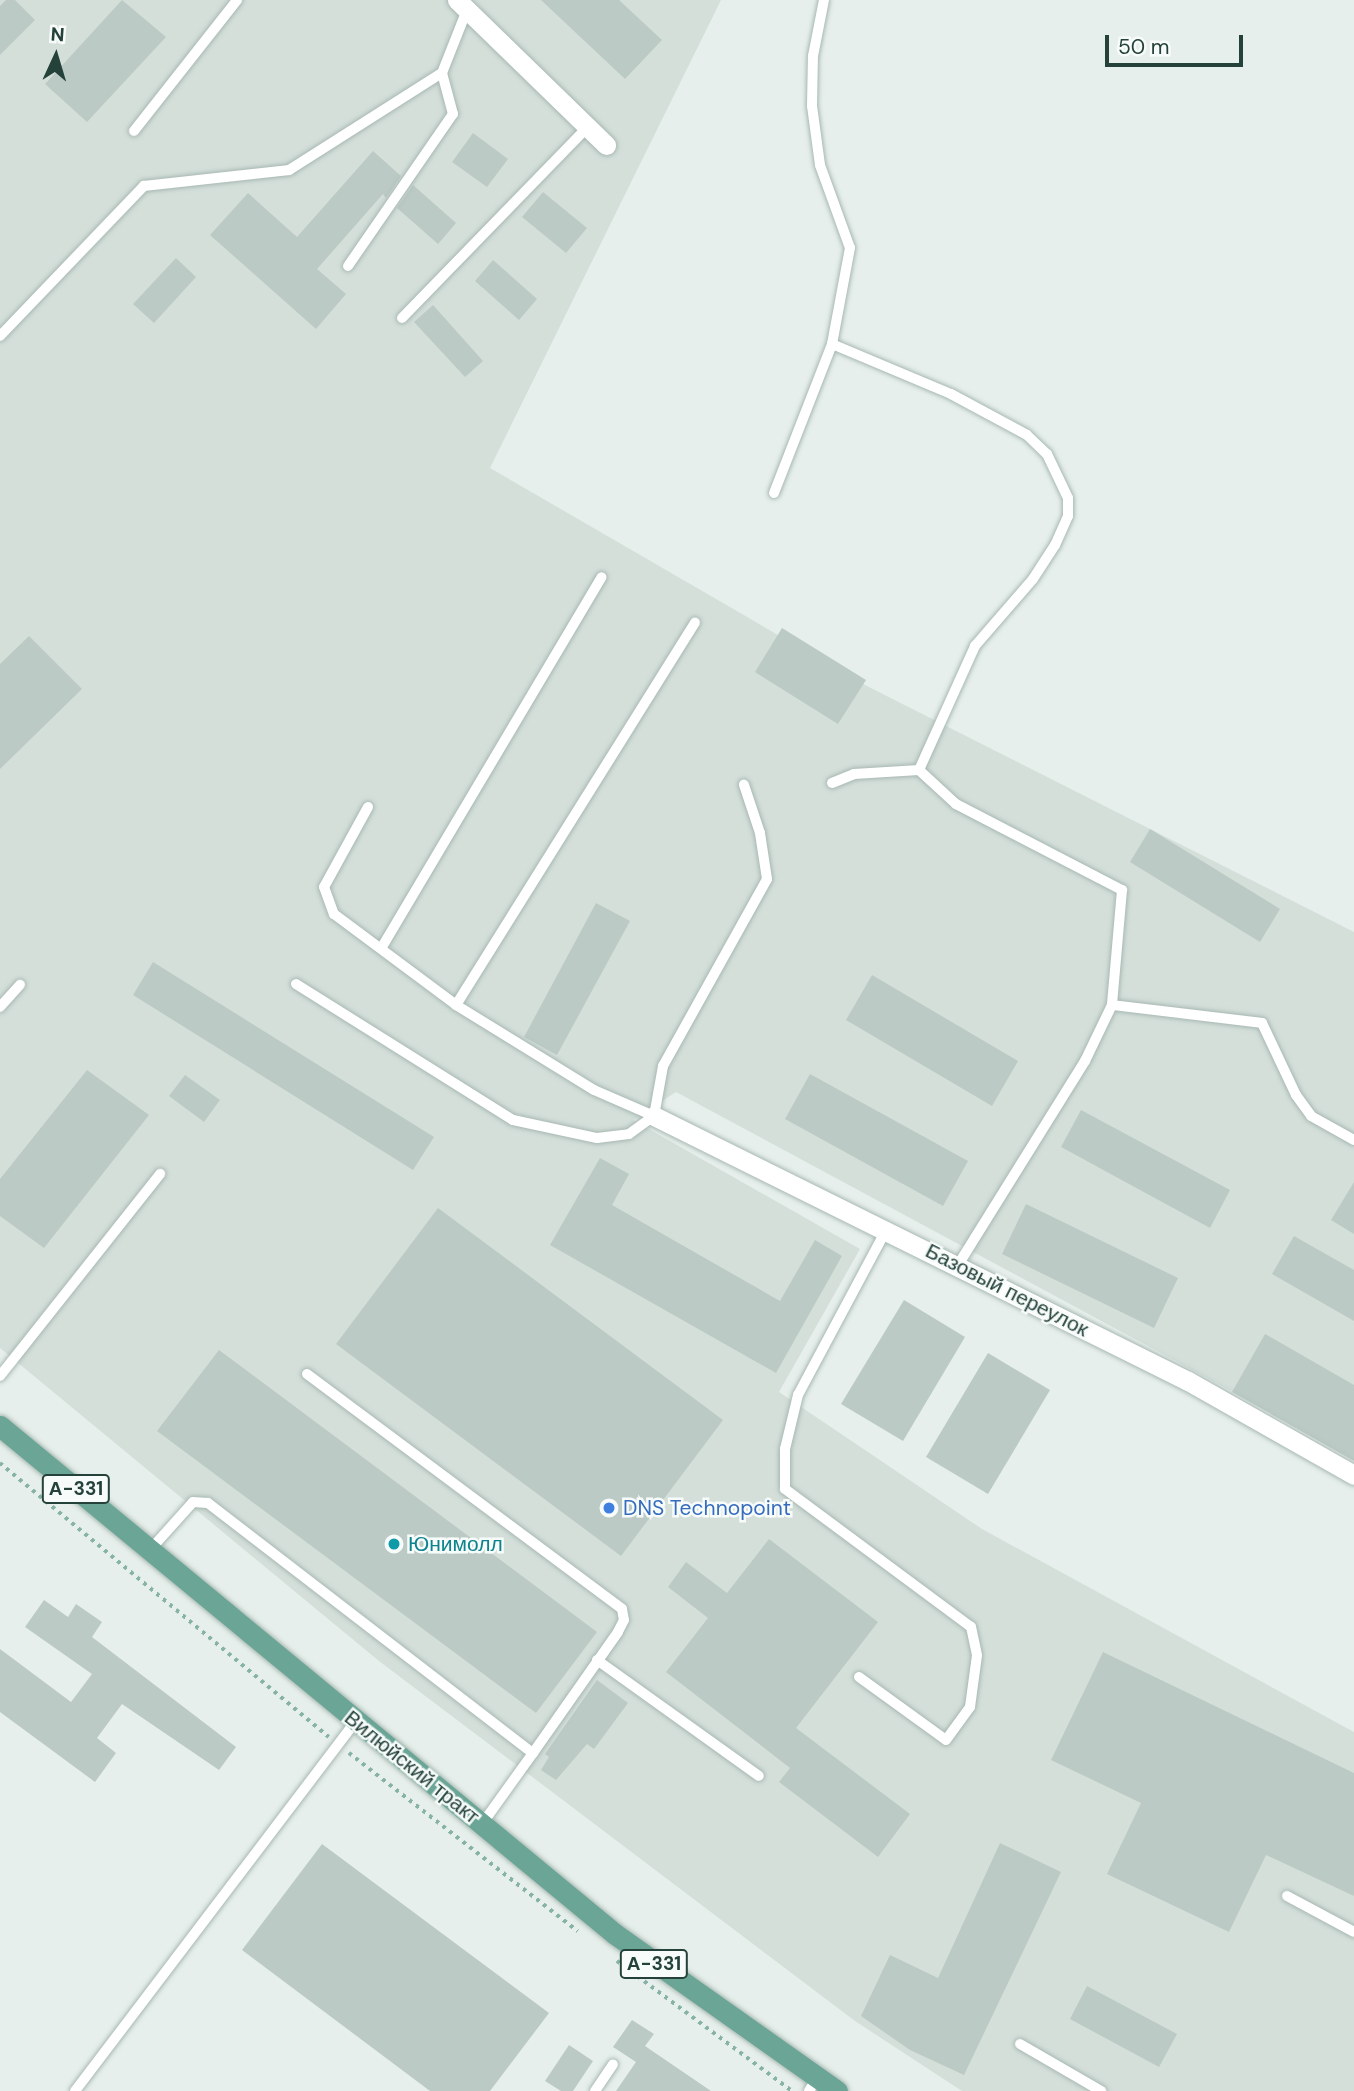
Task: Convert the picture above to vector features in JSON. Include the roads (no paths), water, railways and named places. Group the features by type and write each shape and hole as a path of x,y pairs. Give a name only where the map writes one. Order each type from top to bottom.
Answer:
{"main road":[{"name":"Вилюйский тракт","path":"1,1428 652,1962 813,2084 837,2091"}],"street":[{"path":"462,5 606,145"},
{"name":"Базовый переулок","path":"654,1116 1188,1381 1354,1475"}],"lane":[{"path":"134,131 237,0"},
{"path":"774,493 831,344 850,248 820,165 812,106 813,56 824,0"},
{"path":"348,265 453,114 442,73 462,5"},
{"path":"0,336 144,186 289,170 442,73"},
{"path":"402,318 587,127"},
{"path":"831,344 951,394 1027,435 1047,454 1068,498 1068,516 1055,545 1033,579 975,646 919,770"},
{"path":"382,947 602,577"},
{"path":"456,1005 695,622"},
{"path":"832,783 853,774 919,770 956,804 1122,890 1112,1006 1085,1061 958,1265"},
{"path":"296,984 513,1120 597,1138 629,1134 654,1116 663,1066 767,878 760,833 744,785"},
{"path":"368,807 324,887 334,914 382,947 456,1005 594,1090 654,1116"},
{"path":"0,1007 20,985"},
{"path":"1112,1006 1262,1023 1296,1095 1311,1116 1354,1140"},
{"path":"0,1376 160,1174"},
{"path":"859,1677 946,1740 970,1707 977,1655 971,1627 785,1489 785,1449 798,1395 886,1229"},
{"path":"307,1374 622,1609 624,1620 482,1824"},
{"path":"150,1549 192,1502 208,1503 533,1753"},
{"path":"597,1660 759,1776"},
{"path":"75,2091 356,1721"},
{"path":"1287,1896 1354,1932"},
{"path":"1020,2044 1101,2091"},
{"path":"596,2091 613,2064"}],"place":[{"name":"DNS Technopoint","path":"609,1508"},
{"name":"Юнимолл","path":"394,1544"}]}
